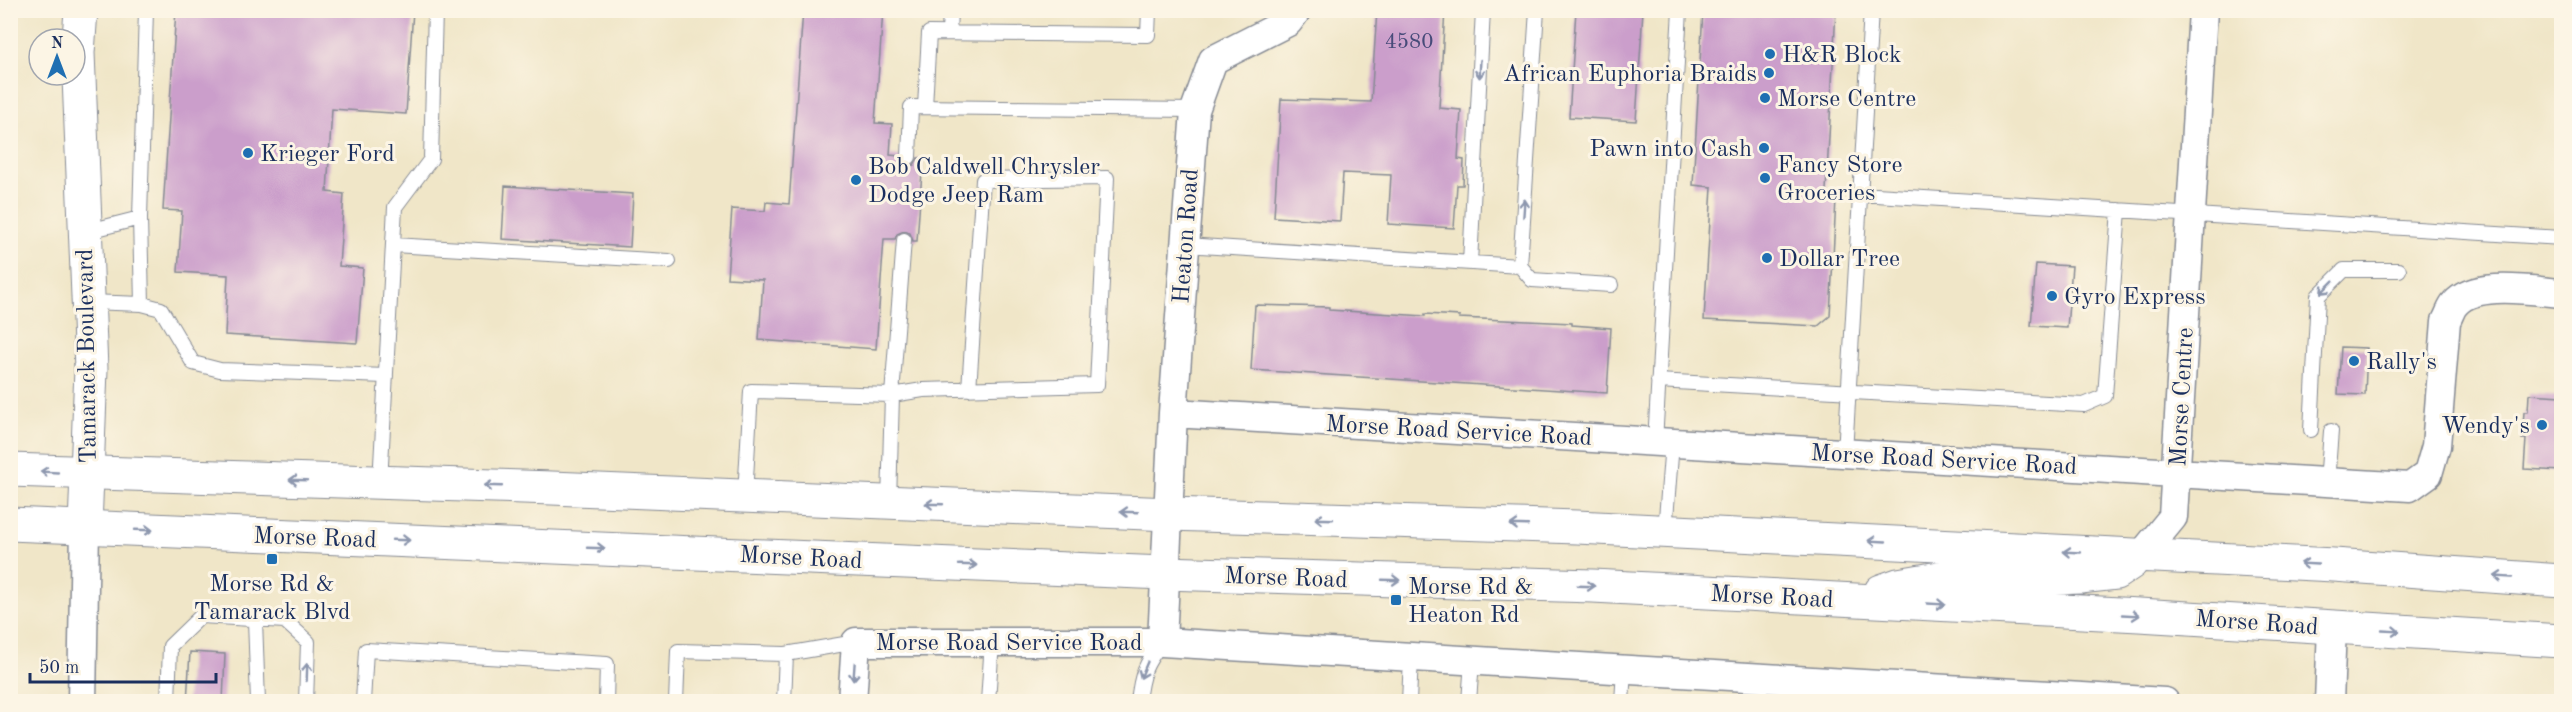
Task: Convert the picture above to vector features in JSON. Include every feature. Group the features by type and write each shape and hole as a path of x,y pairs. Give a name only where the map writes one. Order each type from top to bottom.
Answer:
{"main road":[{"name":"Tamarack Boulevard","path":"81,10 78,53 91,369 85,527"},
{"path":"10,470 1665,531 2334,565 2562,581"},
{"name":"Morse Road","path":"10,524 1164,573 1593,586 2562,641"},
{"path":"1857,600 1898,585 1939,578 2010,580 2080,578 2116,573 2140,556"}],"street":[{"name":"Heaton Road","path":"1170,514 1173,413 1194,110 1213,60 1288,22 1297,10"},
{"name":"Morse Centre","path":"2140,556 2173,518 2203,10"},
{"name":"Morse Road Service Road","path":"1173,413 2410,487 2428,474 2436,446 2446,321 2455,303 2472,293 2492,289 2562,293"},
{"name":"Morse Road Service Road","path":"1162,642 1164,573 1170,514"},
{"name":"Tamarack Boulevard","path":"81,702 85,527"},
{"path":"2329,702 2332,627"},
{"name":"Morse Road Service Road","path":"856,642 1162,642 1624,670 1924,694 2165,702"},
{"path":"852,702 856,642"}],"lane":[{"path":"142,304 140,218 146,10"},
{"path":"380,483 395,207 431,159 435,10"},
{"path":"949,33 950,10"},
{"path":"925,107 928,33 1148,35 1149,10"},
{"path":"1470,263 1483,10"},
{"path":"1537,10 1520,266 1532,280 1611,285"},
{"path":"1665,531 1664,442 1658,381 1680,10"},
{"path":"1845,453 1871,10"},
{"path":"909,157 911,107 1194,110"},
{"path":"745,496 751,391 892,395 923,390 969,389 1097,385 1107,178 982,180 969,389"},
{"path":"1860,194 2562,238"},
{"path":"1658,381 2084,405 2105,396 2119,210"},
{"path":"84,232 140,218"},
{"path":"889,502 892,395 904,240"},
{"path":"393,245 669,261"},
{"path":"1185,245 1520,266"},
{"path":"2311,430 2318,296 2344,270 2399,270"},
{"path":"87,302 142,304 161,309 193,363 220,370 386,376"},
{"path":"2327,482 2331,431"},
{"path":"168,702 170,646 201,616 285,621 308,642 306,702"},
{"path":"255,620 258,702"},
{"path":"988,702 992,641"},
{"path":"676,702 678,651 786,654 856,642"},
{"path":"1138,702 1140,675 1162,642"},
{"path":"363,702 366,650 607,664 606,702"},
{"path":"784,702 786,654"},
{"path":"1408,702 1411,657"},
{"path":"1469,702 1472,661"},
{"path":"1622,702 1624,670"}],"building":[{"name":"Krieger Ford","path":"176,10 413,10 406,114 332,109 327,192 344,194 339,266 363,268 357,343 225,335 228,275 178,272 182,211 163,210"},
{"name":"Bob Caldwell Chrysler Dodge Jeep Ram","path":"803,10 883,10 875,123 892,124 890,155 900,156 901,162 908,166 914,165 918,158 923,158 917,241 913,241 910,233 904,231 897,234 895,239 884,239 876,349 759,340 763,280 727,278 732,209 765,211 766,202 789,204"},
{"path":"1377,10 1445,10 1439,108 1461,110 1458,159 1464,160 1463,185 1457,185 1454,228 1388,224 1391,175 1343,173 1340,221 1274,217 1281,99 1371,102"},
{"path":"1576,10 1643,10 1636,121 1569,117"},
{"name":"Morse Centre","path":"1703,10 1836,10 1826,191 1836,199 1830,316 1818,326 1704,320 1712,187 1693,185"},
{"path":"505,186 633,194 630,247 502,239"},
{"name":"Gyro Express","path":"2036,264 2072,266 2067,328 2031,326"},
{"path":"1255,305 1329,307 1329,310 1572,323 1572,325 1611,328 1607,393 1251,370"},
{"name":"Rally's","path":"2341,347 2367,348 2365,395 2338,394"},
{"name":"Wendy's","path":"2529,394 2562,396 2562,471 2524,469 2526,439 2522,439 2524,412 2528,412"},
{"path":"190,652 225,654 223,702 187,702"}],"place":[{"name":"H&R Block","path":"1770,54"},
{"name":"African Euphoria Braids","path":"1769,73"},
{"name":"Morse Centre","path":"1765,98"},
{"name":"Pawn into Cash","path":"1764,148"},
{"name":"Krieger Ford","path":"248,153"},
{"name":"Fancy Store Groceries","path":"1765,178"},
{"name":"Bob Caldwell Chrysler Dodge Jeep Ram","path":"856,180"},
{"name":"Dollar Tree","path":"1767,258"},
{"name":"Gyro Express","path":"2052,296"},
{"name":"Rally's","path":"2354,361"},
{"name":"Wendy's","path":"2542,425"},
{"name":"Morse Rd & Tamarack Blvd","path":"272,559"},
{"name":"Morse Rd & Heaton Rd","path":"1396,600"}]}
